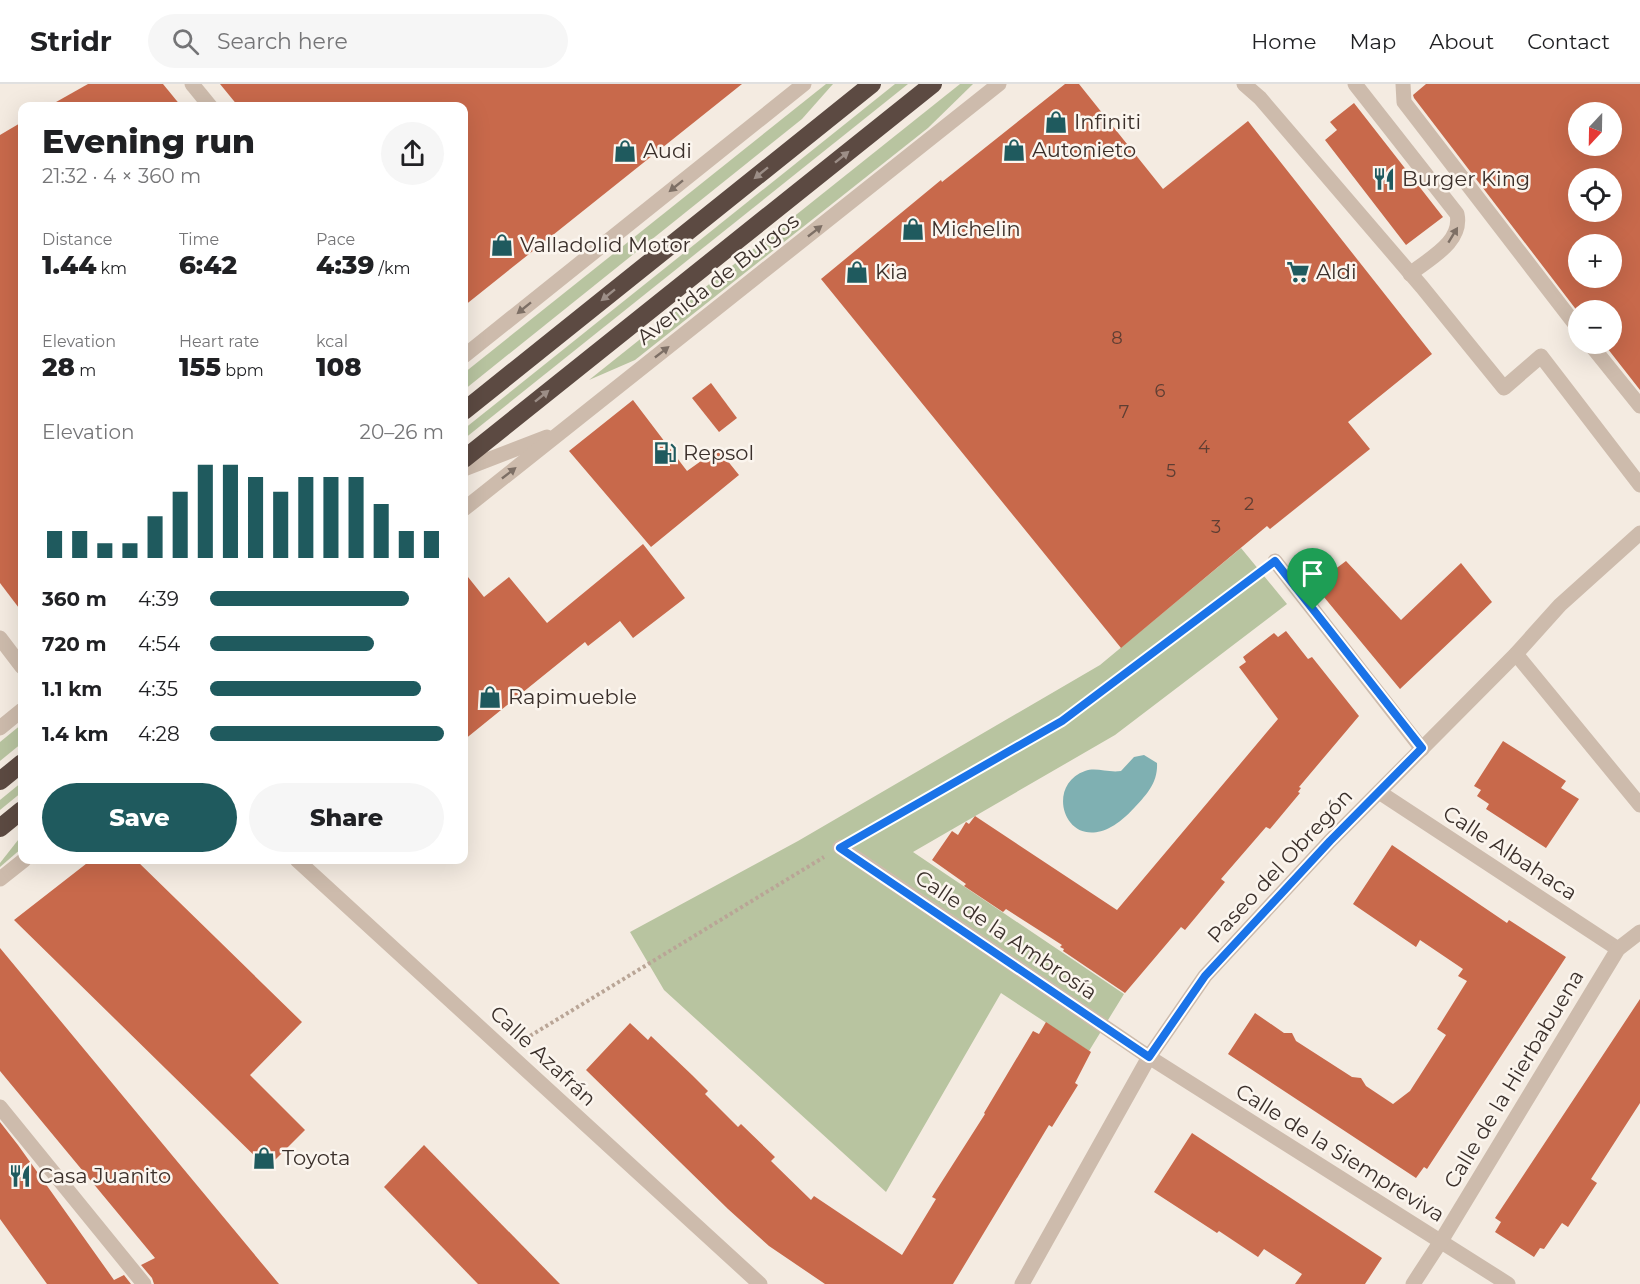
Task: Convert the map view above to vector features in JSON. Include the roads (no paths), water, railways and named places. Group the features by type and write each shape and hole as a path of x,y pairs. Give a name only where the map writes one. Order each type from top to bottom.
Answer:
{"highway":[{"path":"468,408 872,84"},
{"name":"Avenida de Burgos","path":"468,456 933,84"},
{"path":"0,781 18,766"},
{"path":"0,828 18,813"}],"street":[{"path":"192,84 207,102"},
{"path":"468,353 804,84"},
{"name":"Avenida de Burgos","path":"468,506 960,116 997,84"},
{"path":"1244,84 1260,98 1504,388 1541,356 1640,486"},
{"path":"1355,84 1457,214 1459,224 1455,236 1410,274"},
{"path":"1403,84 1404,102 1568,315"},
{"path":"1598,354 1640,406"},
{"path":"468,467 563,431"},
{"name":"Paseo del Obregón","path":"1022,1284 1149,1057 1205,976 1330,841 1516,654 1560,605 1640,533"},
{"path":"1275,561 1422,748"},
{"path":"0,638 18,662"},
{"path":"1516,654 1640,805"},
{"path":"0,728 18,713"},
{"name":"Calle Albahaca","path":"1379,792 1618,949"},
{"name":"Calle de la Ambrosía","path":"840,848 1149,1057"},
{"path":"0,879 19,864"},
{"name":"Calle Azafrán","path":"301,864 760,1284"},
{"name":"Calle de la Hierbabuena","path":"1413,1284 1618,949 1640,932"},
{"name":"Calle de la Siempreviva","path":"1149,1057 1508,1284"},
{"path":"0,1107 144,1284"}],"water":[{"path":"1144,755 1157,763 1156,776 1151,787 1135,807 1113,826 1095,832 1080,830 1069,821 1064,808 1064,793 1071,780 1089,770 1121,771 1134,757"}],"place":[{"name":"Infiniti","path":"1056,122"},
{"name":"Autonieto","path":"1014,150"},
{"name":"Audi","path":"625,151"},
{"name":"Burger King","path":"1384,179"},
{"name":"Michelin","path":"913,229"},
{"name":"Valladolid Motor","path":"502,245"},
{"name":"Kia","path":"857,272"},
{"name":"Aldi","path":"1298,272"},
{"name":"Repsol","path":"665,453"},
{"name":"Rapimueble","path":"490,697"},
{"name":"Toyota","path":"264,1158"},
{"name":"Casa Juanito","path":"20,1176"}]}
